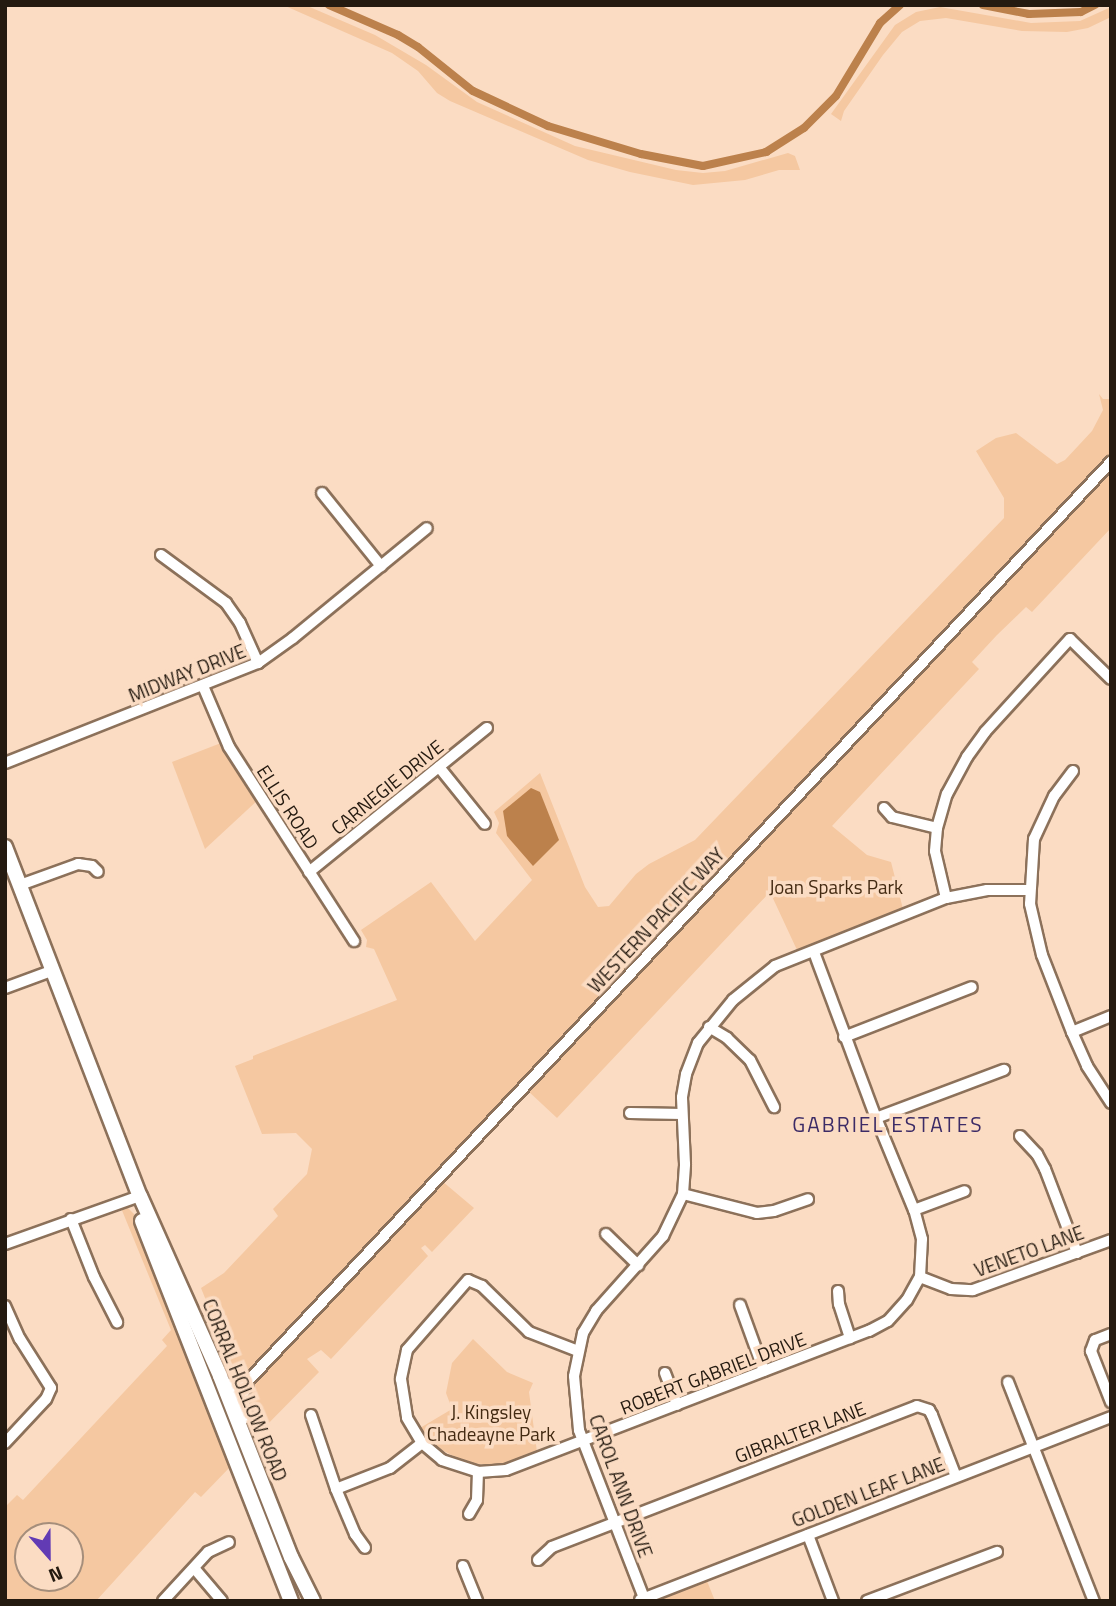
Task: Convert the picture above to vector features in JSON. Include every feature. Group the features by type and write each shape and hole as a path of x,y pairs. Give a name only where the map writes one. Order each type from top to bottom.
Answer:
{"main road":[{"name":"CORRAL HOLLOW ROAD","path":"5,847 139,1192 212,1356 291,1557 314,1601"},
{"name":"CORRAL HOLLOW ROAD","path":"139,1192 140,1214 290,1601"},
{"path":"197,1362 203,1356 212,1356"},
{"path":"246,1382 241,1391 240,1404 314,1601"}],"street":[{"name":"WESTERN PACIFIC WAY","path":"246,1382 1111,462"},
{"path":"322,493 382,566"},
{"name":"MIDWAY DRIVE","path":"5,763 204,687 258,663 427,528"},
{"path":"161,555 226,603 242,627 258,663"},
{"path":"946,898 935,851 937,828 947,794 967,757 985,732 1070,639 1111,679"},
{"name":"ELLIS ROAD","path":"204,687 229,747 354,941"},
{"name":"CARNEGIE DRIVE","path":"309,872 487,729"},
{"path":"439,767 485,824"},
{"path":"1073,771 1054,796 1034,839 1029,890 1033,924 1042,955 1087,1066 1111,1103"},
{"path":"884,808 892,817 937,828"},
{"path":"20,885 78,864 92,866 98,872"},
{"name":"CAROL ANN DRIVE","path":"641,1600 584,1441 574,1402 583,1334 596,1311 663,1236 682,1194 685,1164 682,1114 691,1059 709,1027 753,982 775,966 946,898 986,890 1029,890"},
{"path":"814,951 844,1037 914,1210 922,1239 919,1277"},
{"path":"5,988 54,970"},
{"path":"844,1037 972,987"},
{"path":"1072,1032 1111,1016"},
{"path":"709,1027 750,1060 774,1107"},
{"path":"876,1118 1004,1070"},
{"path":"630,1113 682,1114"},
{"path":"1020,1136 1037,1154 1045,1169 1077,1253"},
{"path":"914,1210 965,1191"},
{"path":"5,1244 71,1219 84,1217 139,1192"},
{"path":"682,1194 757,1213 774,1211 808,1199"},
{"path":"71,1219 98,1286 117,1322"},
{"path":"606,1234 638,1265"},
{"name":"VENETO LANE","path":"919,1277 951,1289 973,1290 1111,1240"},
{"name":"ROBERT GABRIEL DRIVE","path":"422,1443 442,1460 478,1472 506,1470 888,1321 907,1300 919,1277"},
{"path":"336,1489 390,1468 422,1443 407,1418 401,1396 403,1363 413,1340 463,1283 473,1280 529,1332 579,1351"},
{"path":"838,1292 850,1338"},
{"path":"740,1305 764,1371"},
{"path":"5,1306 20,1339 48,1379 51,1388 46,1399 5,1443"},
{"path":"1111,1334 1095,1340 1091,1351 1111,1402"},
{"path":"665,1373 677,1405"},
{"path":"222,1381 234,1387 246,1382"},
{"path":"1008,1382 1094,1601"},
{"name":"GIBRALTER LANE","path":"615,1522 916,1406 923,1406 932,1415 956,1477"},
{"path":"311,1415 336,1489 355,1534 365,1548"},
{"name":"GOLDEN LEAF LANE","path":"641,1600 1111,1417"},
{"path":"469,1514 477,1500 478,1472"},
{"path":"538,1560 552,1547 615,1522"},
{"path":"807,1535 833,1601"},
{"path":"163,1601 208,1552 229,1542"},
{"path":"867,1601 997,1552"},
{"path":"463,1566 477,1601"},
{"path":"194,1568 222,1601"}],"green space":[{"path":"283,5 305,5 375,35 426,65 477,102 575,146 676,170 703,173 725,171 788,153 795,156 800,170 779,170 745,180 693,185 588,160 450,101 437,93 418,71 392,53"},
{"path":"940,7 1031,23 1080,21 1111,7 1111,17 1088,28 1067,32 1022,31 946,18 920,21 902,32 883,55 844,111 841,121 831,114 895,25 916,12"},
{"path":"1099,394 1103,399 1111,399 1111,458 247,1378 238,1380 201,1288 224,1273 278,1216 273,1209 307,1174 312,1149 296,1133 262,1134 235,1066 253,1059 253,1056 397,1000 374,949 366,947 367,940 361,930 431,882 475,941 532,880 496,833 499,823 494,812 540,773 585,887 598,907 609,906 636,874 649,864 695,840 1004,518 1004,498 976,451 996,438 1016,433 1057,464 1065,460 1092,431 1103,410"},
{"name":"Joan Sparks Park","path":"1111,468 1111,528 1032,612 1026,607 997,635 972,662 979,669 832,826 867,855 891,862 903,909 797,950 770,892 557,1118 527,1090"},
{"path":"221,743 258,800 205,849 172,762"},
{"path":"442,1181 474,1208 432,1252 425,1245 421,1248 428,1256 331,1359 321,1350 307,1359 319,1372 258,1434 244,1397 249,1386"},
{"path":"121,1208 128,1208 134,1214 232,1465 201,1497 195,1492 96,1601 5,1601 5,1507 17,1495 23,1500 167,1346 162,1340 171,1330"},
{"name":"J. Kingsley Chadeayne Park","path":"473,1339 507,1372 533,1383 529,1392 537,1452 499,1465 467,1463 438,1448 420,1428 452,1409 446,1393 452,1363"},
{"path":"707,1581 715,1601 657,1601"}],"shaded area":[{"path":"531,788 540,792 559,840 533,866 507,836 503,811"}],"waterway":[{"path":"329,5 398,35 418,47 473,91 548,126 641,154 703,166 766,152 804,128 836,96 880,23 900,5"},
{"path":"983,5 1029,14 1081,12 1095,5"}],"district":[{"name":"GABRIEL ESTATES","path":"888,1124"}]}
